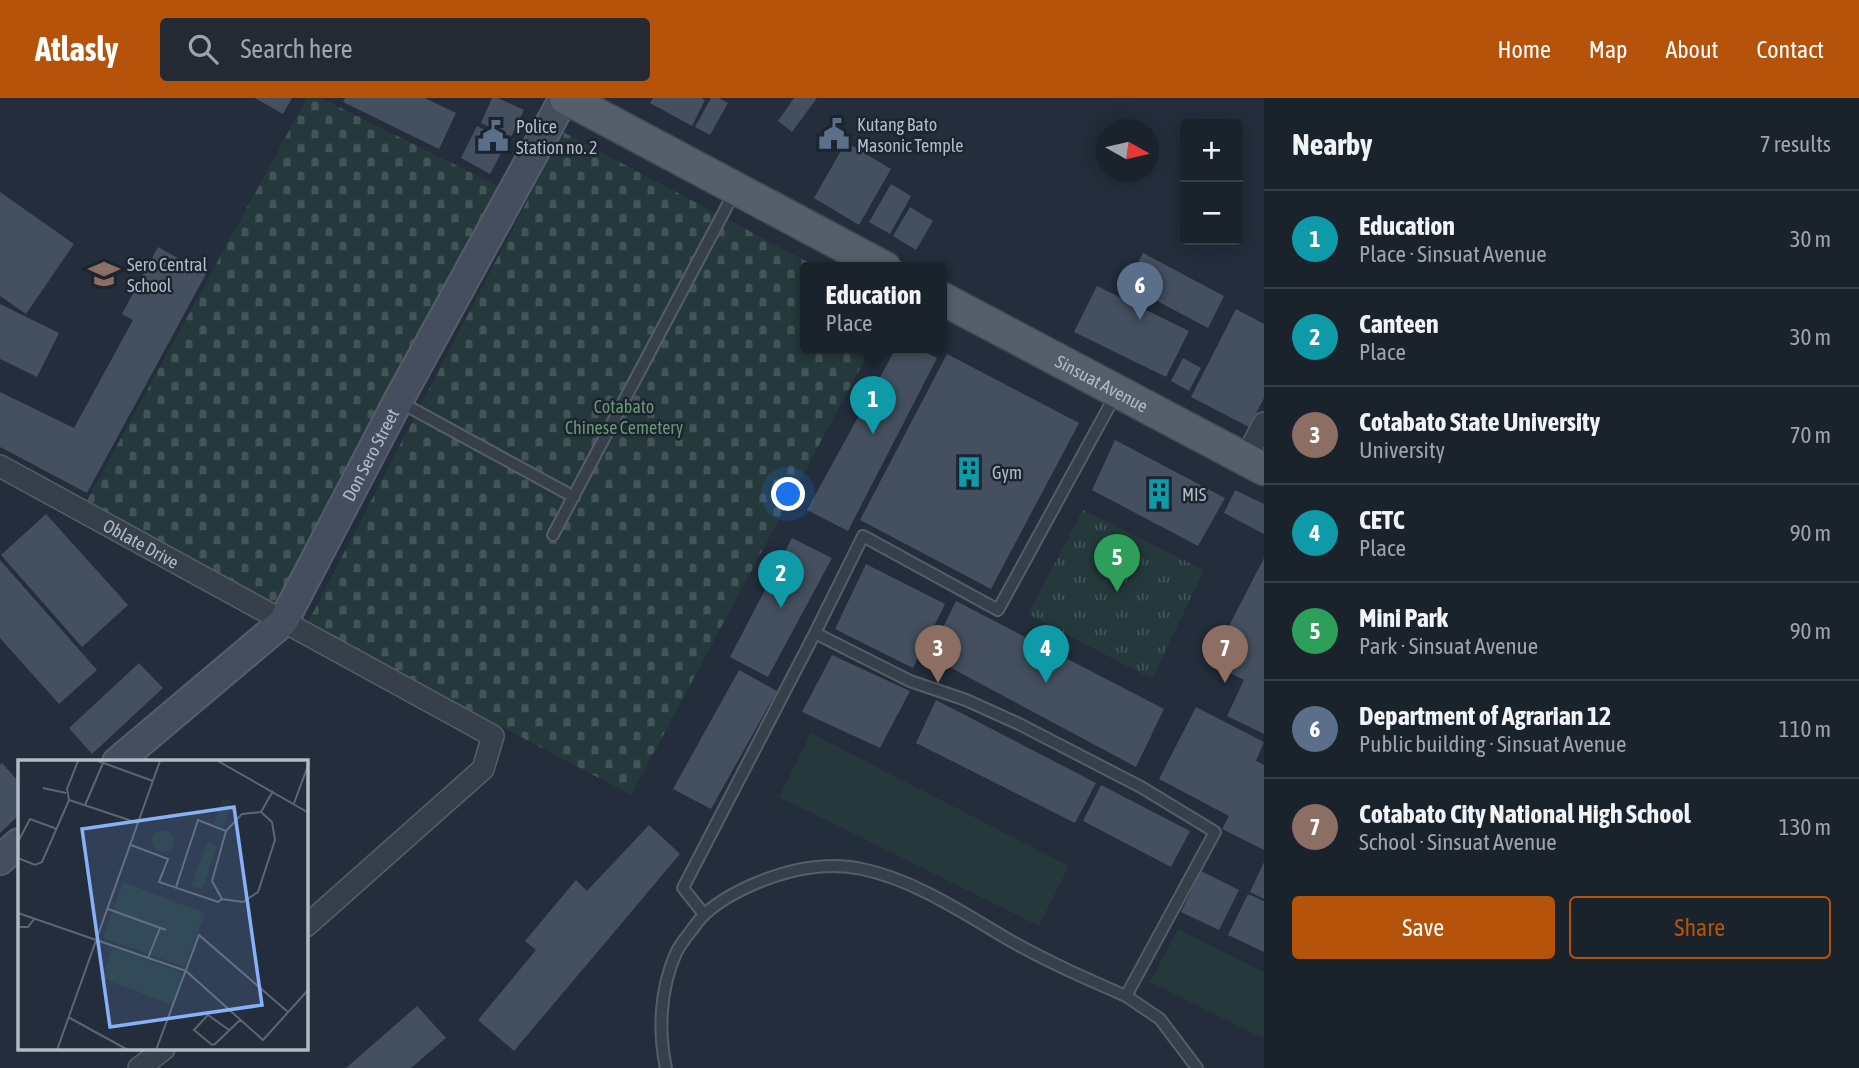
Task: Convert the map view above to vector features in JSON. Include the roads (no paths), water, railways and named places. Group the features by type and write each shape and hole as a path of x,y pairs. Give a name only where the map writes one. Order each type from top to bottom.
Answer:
{"main road":[{"path":"565,98 874,262"},
{"name":"Don Sero Street","path":"119,760 283,622 398,401 565,98"},
{"name":"Sinsuat Avenue","path":"947,301 1255,464"},
{"path":"0,860 18,845"}],"street":[{"path":"1255,464 1264,423"},
{"name":"Oblate Drive","path":"0,466 493,736 483,769 308,924"},
{"path":"139,1068 161,1051"}],"lane":[{"path":"553,536 736,188"},
{"path":"703,913 683,888 816,633 863,536 998,610 1117,392"},
{"path":"398,401 574,496"},
{"path":"816,633 911,681 966,700 1019,724 1141,787 1215,832 1126,996"},
{"path":"667,1068 661,1043 663,995 676,953 703,913 743,889 781,873 823,866 862,868 930,896 1065,970 1126,996 1160,1019 1197,1068"}],"place":[{"name":"Kutang Bato Masonic Temple","path":"834,134"},
{"name":"Police Station no. 2","path":"493,136"},
{"name":"Sero Central School","path":"104,274"},
{"name":"Department of Agrarian 12","path":"1140,320"},
{"name":"Education","path":"873,434"},
{"name":"Gym","path":"969,472"},
{"name":"MIS","path":"1159,494"},
{"name":"Mini Park","path":"1117,592"},
{"name":"Canteen","path":"781,608"},
{"name":"Cotabato State University","path":"938,683"},
{"name":"CETC","path":"1046,683"},
{"name":"Cotabato City National High School","path":"1225,683"}],"park label":[{"name":"Cotabato Chinese Cemetery","path":"624,416"}]}
